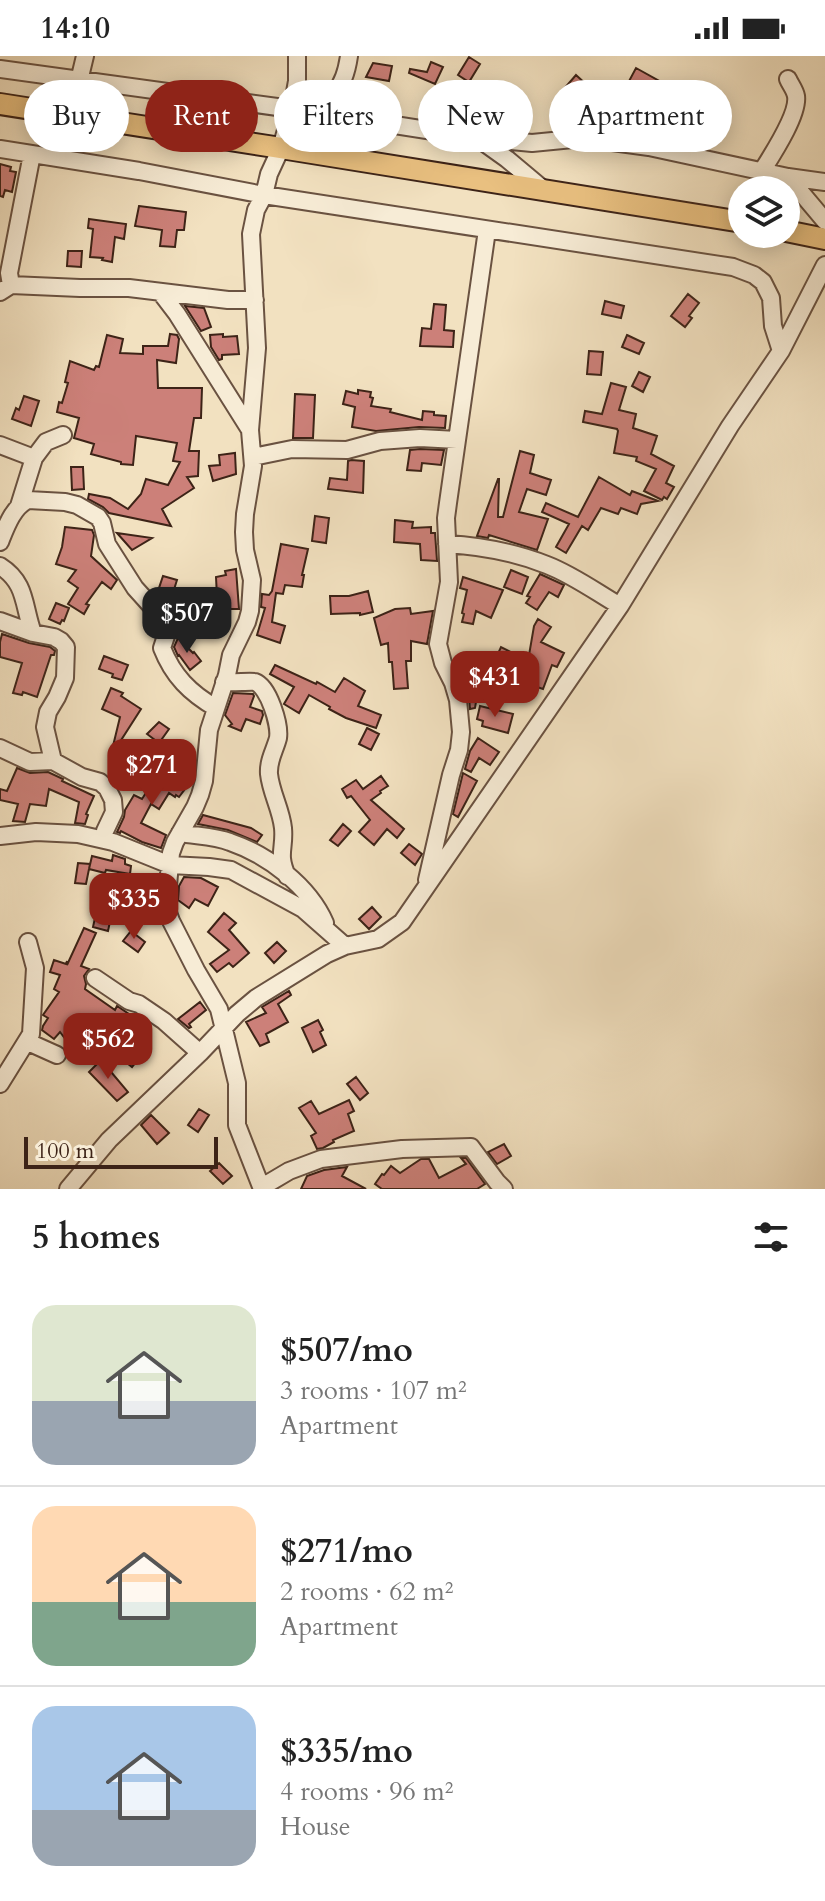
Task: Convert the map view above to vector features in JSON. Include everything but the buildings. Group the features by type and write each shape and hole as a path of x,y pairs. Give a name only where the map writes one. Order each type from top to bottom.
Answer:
{"main road":[{"path":"0,104 274,147"},
{"path":"306,152 728,220"},
{"path":"800,234 825,239"}],"street":[{"path":"79,80 85,56"},
{"path":"297,56 297,80"},
{"path":"343,80 349,56"},
{"path":"0,69 72,80"},
{"path":"762,171 778,146 796,105 796,94 788,79"},
{"path":"129,88 274,107"},
{"path":"533,143 583,138 649,147 784,176"},
{"path":"0,149 264,195 733,267 763,282 771,298 773,326 781,351"},
{"path":"279,152 256,210 251,234 257,348 250,430 253,457 244,532 252,580 250,611 235,644 209,730 200,795 171,853 167,910 219,1009 237,1083 237,1125 262,1188 289,1171 321,1159 391,1150 471,1147 504,1189"},
{"path":"497,152 544,190"},
{"path":"32,154 6,289 129,288 228,300 255,300"},
{"path":"800,179 825,182"},
{"path":"800,191 825,221"},
{"path":"426,889 461,732 458,700 438,644 449,582 446,518 487,230"},
{"path":"68,1189 109,1140 256,998 345,946 378,939 402,922 620,606 730,426 781,351 825,265"},
{"path":"161,293 250,430"},
{"path":"0,542 19,506 34,458 46,442 63,435"},
{"path":"253,457 292,449 347,450 380,441 420,438 457,440"},
{"path":"0,445 34,458"},
{"path":"19,506 28,500 65,502 98,517 107,544 135,588 166,626 162,648 166,660 187,688 216,708"},
{"path":"447,544 475,546 546,564 620,606"},
{"path":"0,566 16,578 33,633"},
{"path":"0,621 54,637 66,647 65,678 48,712 45,727 53,761"},
{"path":"224,682 255,682 267,695 276,717 278,737 271,753 269,771 283,830 281,863 287,876"},
{"path":"0,748 30,762 53,761 107,788 114,812 104,839"},
{"path":"0,836 36,832 78,834 104,839 170,865 231,870 303,909 345,946"},
{"path":"180,833 229,841 272,864 314,902 327,928"},
{"path":"0,1084 31,1034 35,968 28,942"},
{"path":"95,978 164,1021 200,1053"},
{"path":"28,1042 57,1055"}]}
